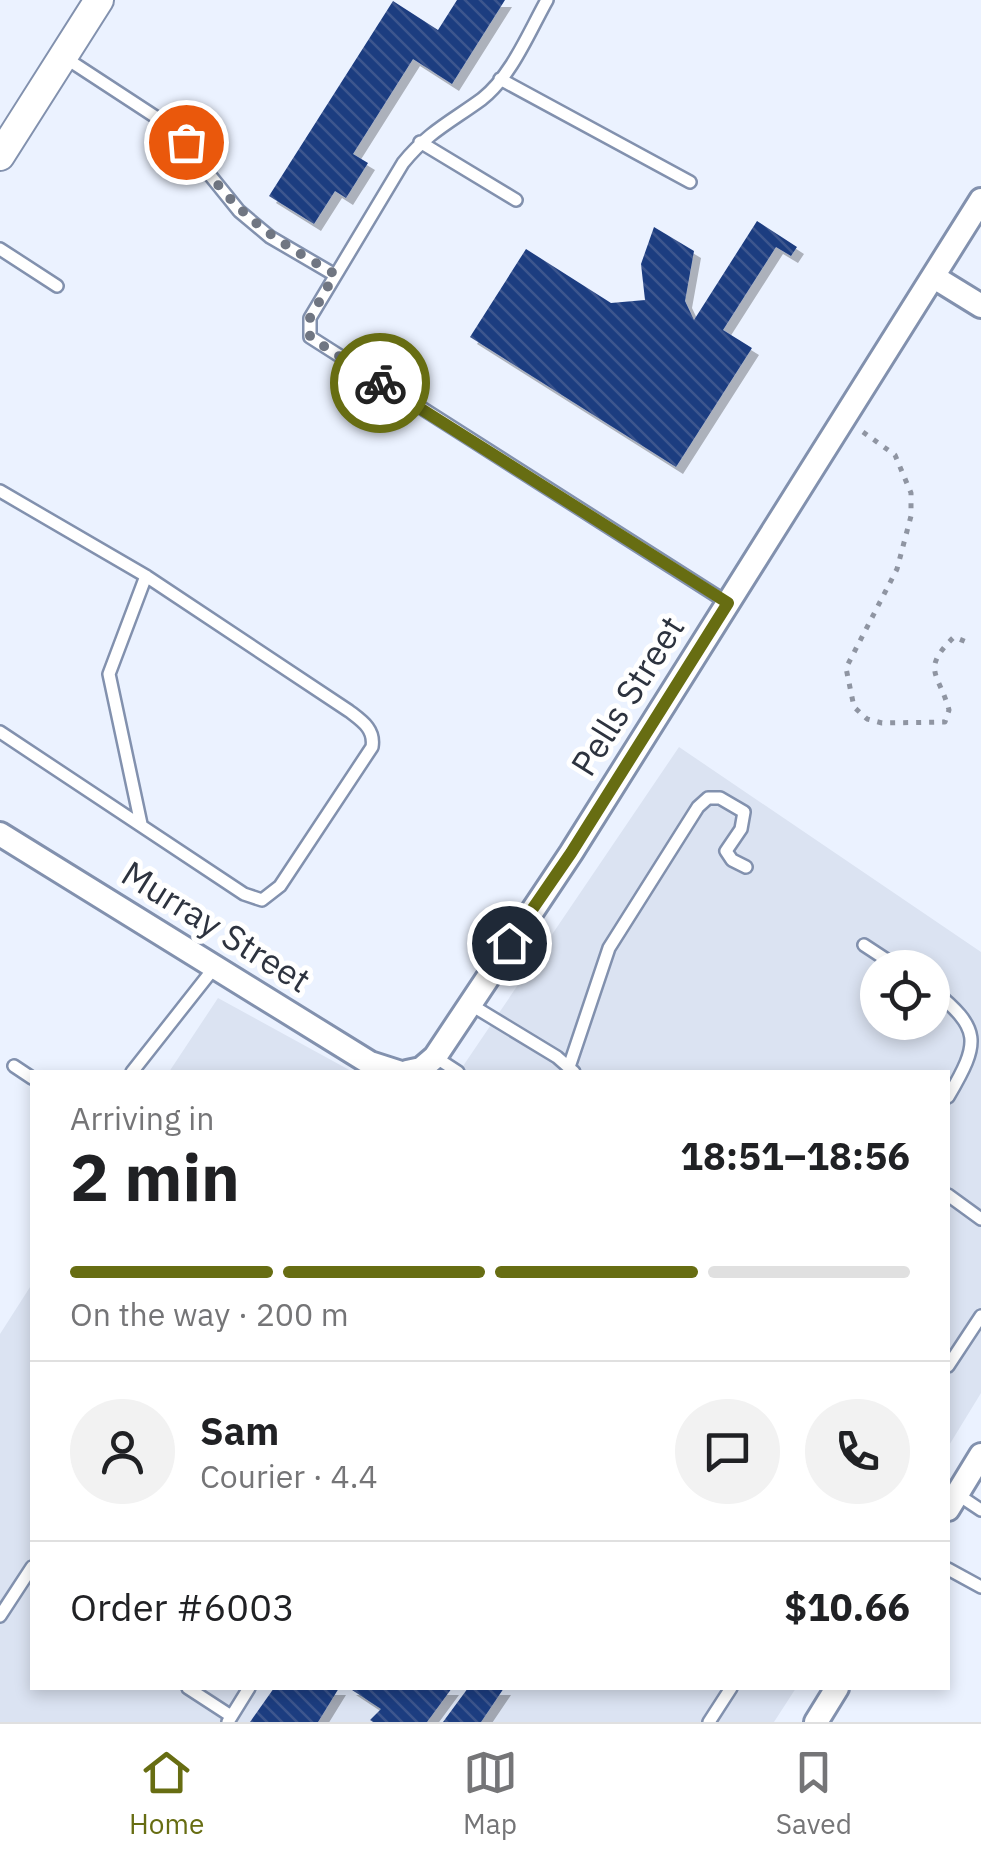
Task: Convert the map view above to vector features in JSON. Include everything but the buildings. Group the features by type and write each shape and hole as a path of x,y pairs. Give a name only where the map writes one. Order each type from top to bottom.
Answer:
{"street":[{"path":"0,156 99,0"},
{"name":"Pells Street","path":"415,1068 468,1003 571,853 981,200"},
{"path":"934,277 981,306"},
{"name":"Murray Street","path":"0,834 370,1062 415,1068"},
{"path":"952,1502 981,1455"},
{"path":"816,1722 836,1690"}],"lane":[{"path":"547,0 500,80 483,98 420,142 403,163 310,318 310,337 728,603"},
{"path":"64,57 172,127 239,211 270,237 335,274"},
{"path":"500,80 690,182"},
{"path":"420,142 516,200"},
{"path":"0,249 57,286"},
{"path":"0,491 146,576 350,711 366,723 374,738 280,886 262,900 244,894 0,732"},
{"path":"141,824 109,674 146,576"},
{"path":"468,1003 572,1070 577,1036 620,928 698,806 708,798 720,798 744,812 741,829 726,852 746,867"},
{"path":"864,945 872,950"},
{"path":"134,1070 214,968"},
{"path":"950,1000 964,1009 974,1025 977,1050 950,1094"},
{"path":"14,1066 30,1077"},
{"path":"950,1196 981,1219"},
{"path":"950,1363 981,1316"},
{"path":"952,1502 981,1510"},
{"path":"0,1616 30,1571"},
{"path":"950,1571 981,1587"},
{"path":"191,1690 230,1719 248,1690"},
{"path":"709,1722 730,1690"}],"path":[{"path":"844,419 895,455 911,493 912,516 897,569 846,668 854,708 882,723 945,722 948,710 933,664 937,653 954,637 969,643"}],"shaded area":[{"path":"679,747 981,952 981,1393 950,1444 950,1070 460,1070"},
{"path":"218,998 349,1070 170,1070"},
{"path":"30,1287 30,1690 795,1690 774,1722 0,1722 0,1334"}],"way so far":[{"path":"186,142 239,211 270,237 335,274 310,318 310,337 380,383"}],"route":[{"path":"380,383 728,603 571,853 509,943"}]}
